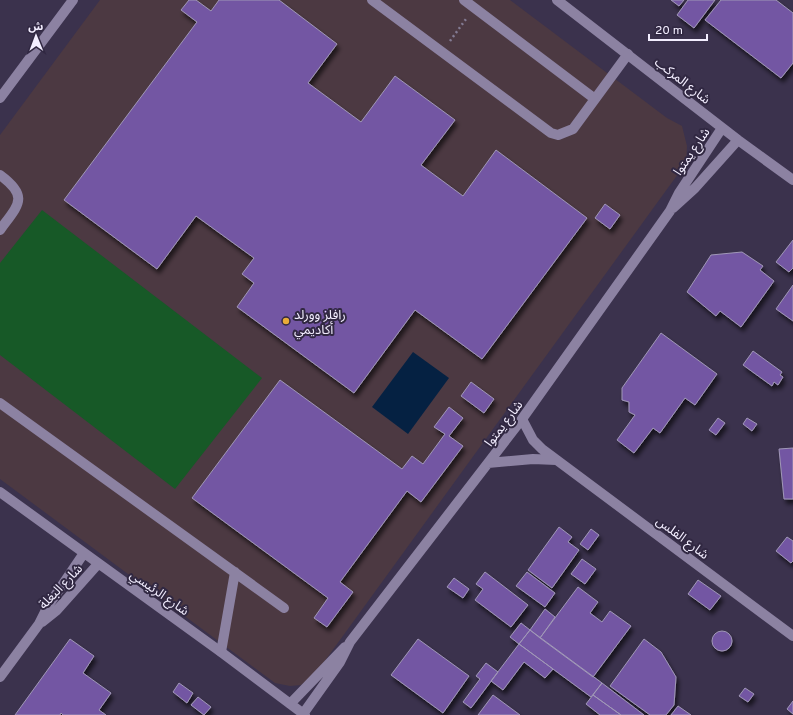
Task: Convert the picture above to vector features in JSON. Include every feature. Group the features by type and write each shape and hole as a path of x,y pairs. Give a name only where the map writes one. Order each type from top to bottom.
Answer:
{"street":[{"path":"0,98 73,0"},
{"path":"372,0 551,133 558,135 573,129 628,54"},
{"path":"464,0 595,99"},
{"name":"شارع المركب","path":"557,0 722,128 793,180"},
{"name":"شارع يمتوا","path":"304,714 340,662 349,644 522,418 670,211 679,192 722,128"},
{"name":"شارع يمتوا","path":"670,211 695,188 738,140"},
{"path":"0,175 14,185 18,200 14,211 0,230"},
{"path":"0,403 284,608"},
{"name":"شارع الفلس","path":"522,418 537,445 793,636"},
{"path":"488,463 532,459 556,460"},
{"name":"شارع الرئيسي","path":"0,492 304,714"},
{"name":"شارع البغلة","path":"0,677 39,624 48,606 84,553"},
{"name":"شارع البغلة","path":"39,624 57,610 98,564"},
{"path":"221,652 235,572"},
{"name":"شارع يمتوا","path":"290,704 334,656 349,644"}],"path":[{"path":"441,52 475,8"}],"shaded area":[{"name":"رافلز وورلد أكاديمي","path":"100,0 510,0 667,118 682,126 687,146 686,163 316,673 301,685 290,686 275,683 0,479 0,135"}],"green space":[{"path":"42,210 262,378 175,489 0,355 0,263"}],"water":[{"path":"413,352 449,378 408,434 372,407"}],"building":[{"path":"189,0 196,0 211,11 219,0 279,0 337,44 308,83 361,122 395,76 455,120 421,165 463,196 496,150 587,218 482,359 415,310 354,393 237,307 254,283 242,274 254,258 196,216 157,269 64,200 197,22 181,10"},
{"path":"671,0 684,0 679,6"},
{"path":"688,0 715,0 694,28 677,15"},
{"path":"721,0 776,0 793,13 793,63 781,78 705,20"},
{"path":"605,204 620,215 610,229 595,218"},
{"path":"793,240 793,268 789,272 776,262"},
{"path":"742,252 763,266 760,270 774,281 741,327 720,311 716,316 687,292 711,255"},
{"path":"793,285 793,321 776,309"},
{"path":"661,333 717,374 695,405 685,398 660,433 653,428 634,453 617,440 635,415 629,412 629,402 622,400 622,388"},
{"path":"753,351 782,372 780,375 783,377 778,385 774,382 772,386 743,365"},
{"path":"280,380 402,469 412,456 423,464 445,434 434,427 449,407 463,418 449,436 463,446 421,502 407,491 340,582 353,592 327,627 314,618 328,598 192,498"},
{"path":"471,382 494,399 484,413 461,396"},
{"path":"718,418 725,423 716,435 709,430"},
{"path":"747,418 757,424 752,431 743,424"},
{"path":"793,448 793,499 784,499 779,449"},
{"path":"559,527 572,537 568,542 579,550 552,588 528,570"},
{"path":"591,529 599,535 588,550 580,544"},
{"path":"787,537 793,541 793,561 791,563 776,551"},
{"path":"582,559 596,569 585,584 571,574"},
{"path":"485,572 528,605 511,627 475,600 483,589 476,584"},
{"path":"527,572 555,593 545,607 516,586"},
{"path":"454,578 469,589 463,598 447,587"},
{"path":"698,580 721,596 710,610 688,594"},
{"path":"578,587 598,602 590,613 602,622 610,611 631,626 593,677 540,638"},
{"path":"545,609 555,617 540,638 530,630"},
{"path":"521,623 530,630 519,644 510,637"},
{"path":"530,630 602,683 591,697 519,644"},
{"path":"722,631 729,634 732,641 729,648 722,651 715,648 712,641 715,634"},
{"path":"70,639 94,656 83,673 111,693 99,710 106,715 63,715 61,713 60,715 15,715"},
{"path":"418,639 469,676 443,713 391,675"},
{"path":"644,639 661,652 676,677 674,705 666,715 650,715 610,686"},
{"path":"519,644 553,669 545,678 524,662 503,690 491,681"},
{"path":"486,663 498,672 471,708 463,702 480,679 476,676"},
{"path":"179,683 193,693 187,703 173,692"},
{"path":"602,683 644,715 621,715 593,695"},
{"path":"745,688 754,694 748,702 739,696"},
{"path":"493,695 520,715 478,715"},
{"path":"593,695 621,715 600,715 586,704"},
{"path":"198,697 211,707 204,715 191,705"},
{"path":"793,701 793,714 787,709"},
{"path":"678,706 691,715 671,715"}],"place":[{"name":"رافلز وورلد أكاديمي","path":"286,321"}]}
